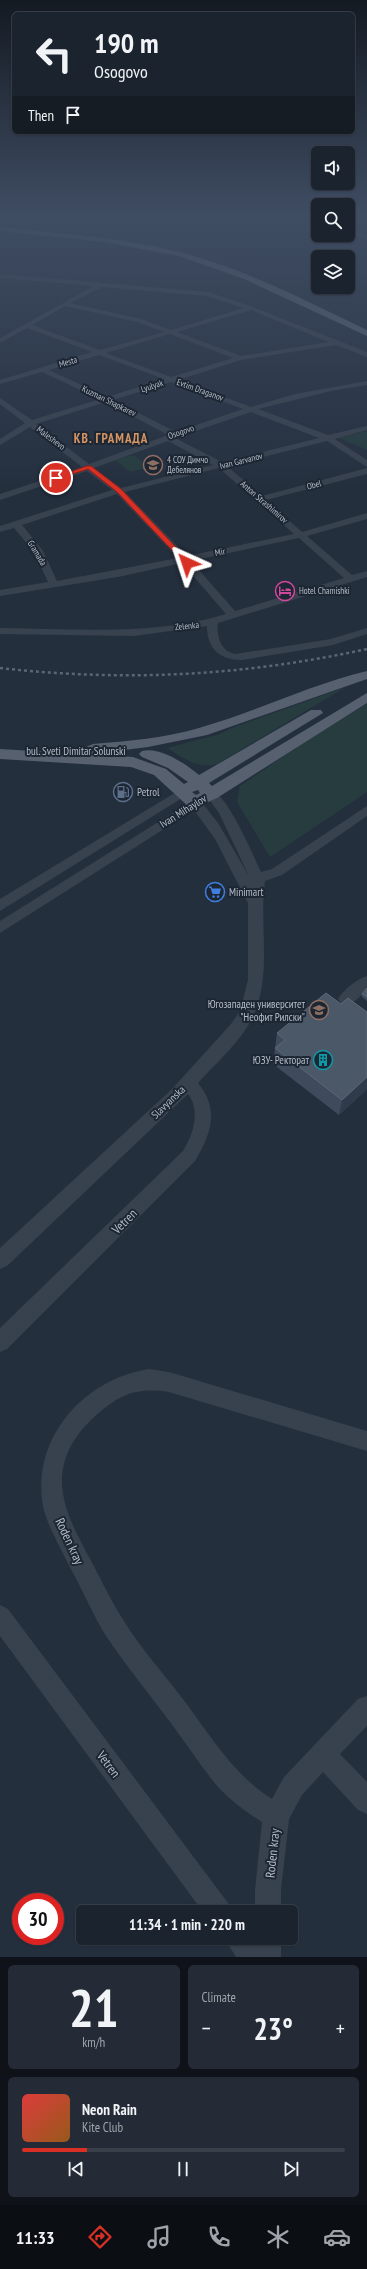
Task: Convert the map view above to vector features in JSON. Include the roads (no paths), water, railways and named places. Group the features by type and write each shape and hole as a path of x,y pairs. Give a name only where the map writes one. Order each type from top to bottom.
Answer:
{"main road":[{"path":"309,306 367,333"},
{"path":"321,306 367,327"},
{"path":"88,749 133,745 201,732 258,714 367,675"},
{"name":"Ivan Mihaylov","path":"183,792 367,683"},
{"name":"Ivan Mihaylov","path":"195,803 367,697"},
{"name":"bul. Sveti Dimitar Solunski","path":"0,753 88,749 141,752 159,758 199,782 211,794"},
{"name":"bul. Sveti Dimitar Solunski","path":"0,753 133,762 160,772 195,803"}],"street":[{"path":"0,341 60,306"},
{"path":"78,306 105,311 171,332 240,358"},
{"path":"246,306 367,355"},
{"name":"Mesta","path":"0,382 251,308"},
{"name":"Evtim Draganov","path":"28,326 328,438 367,464"},
{"name":"Lyulyak","path":"0,443 31,423 240,358 334,343"},
{"name":"Kuzman Shapkarev","path":"42,369 108,400 171,436"},
{"name":"Osogovo","path":"0,497 89,467 250,408 285,398 367,383"},
{"name":"Maleshevo","path":"0,400 119,491 234,616"},
{"name":"Ivan Garvanov","path":"0,529 119,491 367,428"},
{"name":"Anton Strashimirov","path":"171,436 222,466 352,580"},
{"name":"Obel","path":"261,499 367,471"},
{"name":"Mir","path":"0,593 118,574 301,535 367,516"},
{"name":"Gramada","path":"16,524 38,551 54,584"},
{"name":"Zelenka","path":"0,631 138,633 213,622 352,580 367,574"},
{"path":"213,622 212,634 216,645 225,654 236,657 297,650 333,642 367,632"},
{"name":"Ivan Mihaylov","path":"0,906 183,792"},
{"path":"211,794 224,811 258,880"},
{"name":"Ivan Mihaylov","path":"0,928 195,803"},
{"name":"Slavyanska","path":"195,803 207,816 223,840 255,904"},
{"path":"244,882 258,880 277,872 367,810"},
{"name":"Slavyanska","path":"0,1260 189,1083 237,1028 247,1013 251,1003 256,980 255,904 258,880"},
{"path":"346,1000 367,982"},
{"name":"Vetren","path":"0,1342 189,1156 200,1138 203,1123 201,1098 189,1083"},
{"name":"Roden kray","path":"268,1905 268,1890 276,1816 250,1800 227,1778 114,1627 70,1544 54,1507 51,1478 55,1456 62,1440 75,1421 103,1396 130,1382 149,1378 169,1382 367,1441"},
{"name":"Vetren","path":"0,1617 214,1905"},
{"path":"276,1816 293,1786 367,1708"},
{"path":"324,1754 367,1801"},
{"path":"244,1945 253,1957"},
{"path":"267,1957 268,1945"}],"railway":[{"path":"0,668 93,675 184,674 230,671 275,665 367,649"}],"place":[{"name":"4 СОУ Димчо Дебелянов","path":"153,465"},
{"name":"Hotel Chamishki","path":"285,591"},
{"name":"Petrol","path":"123,792"},
{"name":"Minimart","path":"215,892"},
{"name":"Югозападен университет \"Неофит Рилски\"","path":"319,1010"},
{"name":"ЮЗУ- Ректорат","path":"323,1060"}],"district":[{"name":"КВ. ГРАМАДА","path":"111,438"}]}
